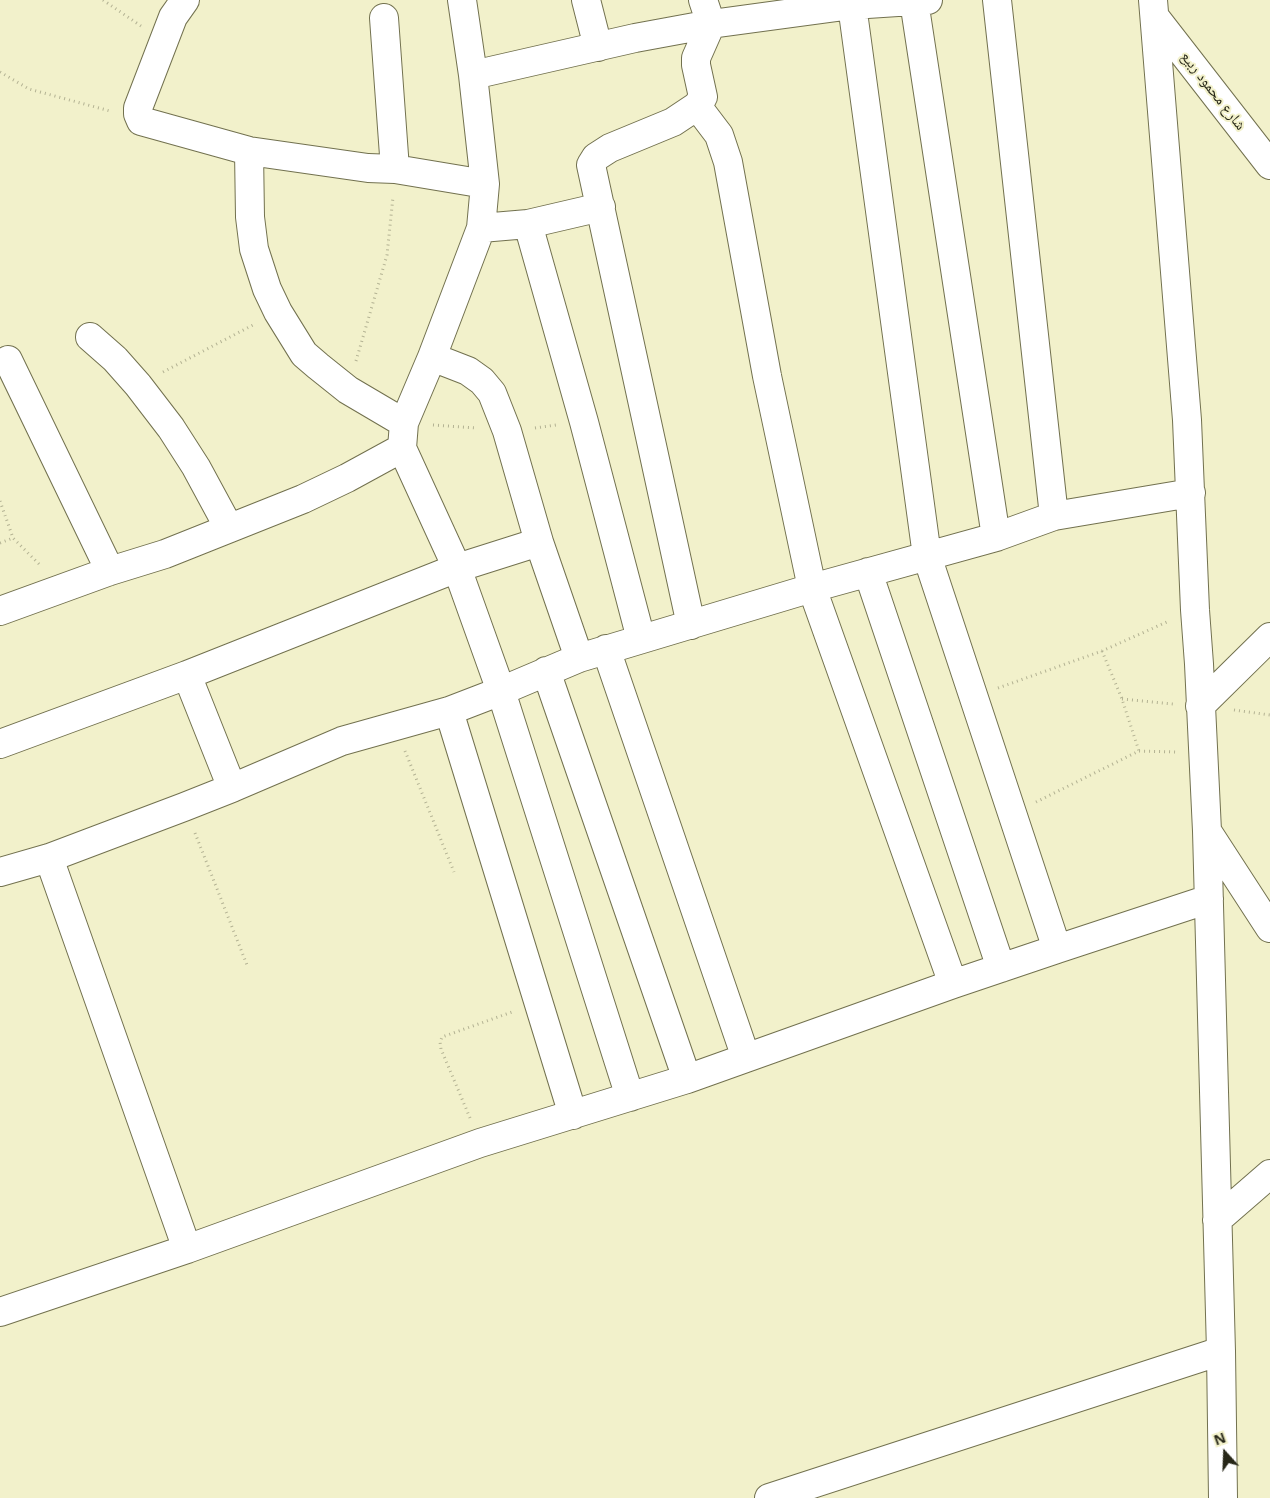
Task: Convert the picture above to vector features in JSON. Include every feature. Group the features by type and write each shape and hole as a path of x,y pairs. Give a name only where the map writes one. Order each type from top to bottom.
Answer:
{"street":[{"path":"185,0 173,17 138,108 139,118 144,122 249,151 368,168 395,169 485,184"},
{"path":"0,611 110,571 165,554 303,499 347,478 403,435 481,228 485,184 473,75 462,0"},
{"path":"586,0 598,47"},
{"path":"473,75 635,38 707,12 921,0 996,537"},
{"path":"997,0 1054,516"},
{"path":"852,5 928,556 1057,949"},
{"path":"1154,9 1187,420 1194,610 1200,664 1200,706 1209,899 1223,1498"},
{"name":"شارع محمود ربيع","path":"1154,9 1270,165"},
{"path":"692,624 592,165 596,157 610,148 673,122 697,106 703,96 696,58 707,12"},
{"path":"384,18 395,169"},
{"path":"697,106 719,135 728,162 767,376 812,588 953,984"},
{"path":"249,151 250,217 254,249 267,288 278,312 304,354 403,435 457,568 501,691 630,1097"},
{"path":"481,228 528,224 601,207"},
{"path":"528,224 586,431 641,639"},
{"path":"90,337 115,359 171,428 196,467 229,528"},
{"path":"432,357 468,371 482,381 492,393 507,431 539,542 579,658"},
{"path":"8,360 110,571"},
{"path":"0,872 49,858 184,807 342,740 448,711 606,649 812,588 996,537 1054,516 1191,493"},
{"path":"0,744 187,675 457,568 539,542"},
{"path":"868,572 1001,968"},
{"path":"1200,706 1270,637"},
{"path":"606,649 746,1058"},
{"path":"546,671 687,1079"},
{"path":"187,675 232,788"},
{"path":"448,711 573,1115"},
{"path":"1207,831 1270,928"},
{"path":"49,858 187,1249"},
{"path":"0,1312 187,1249 480,1143 687,1079 953,984 1209,899"},
{"path":"1217,1220 1270,1174"},
{"path":"769,1498 1221,1351"}],"path":[{"path":"103,0 164,42"},
{"path":"0,72 30,89 139,118"},
{"path":"348,390 387,255 395,169"},
{"path":"138,385 278,312"},
{"path":"0,500 13,538 66,587"},
{"path":"0,543 13,538"},
{"path":"974,697 1102,651 1194,610"},
{"path":"1102,651 1122,698 1139,751"},
{"path":"1122,698 1200,706"},
{"path":"394,725 454,872"},
{"path":"1014,814 1139,751 1164,751 1203,755"},
{"path":"184,807 247,965"},
{"path":"480,1143 441,1049 440,1042 442,1037 539,1003"}]}
